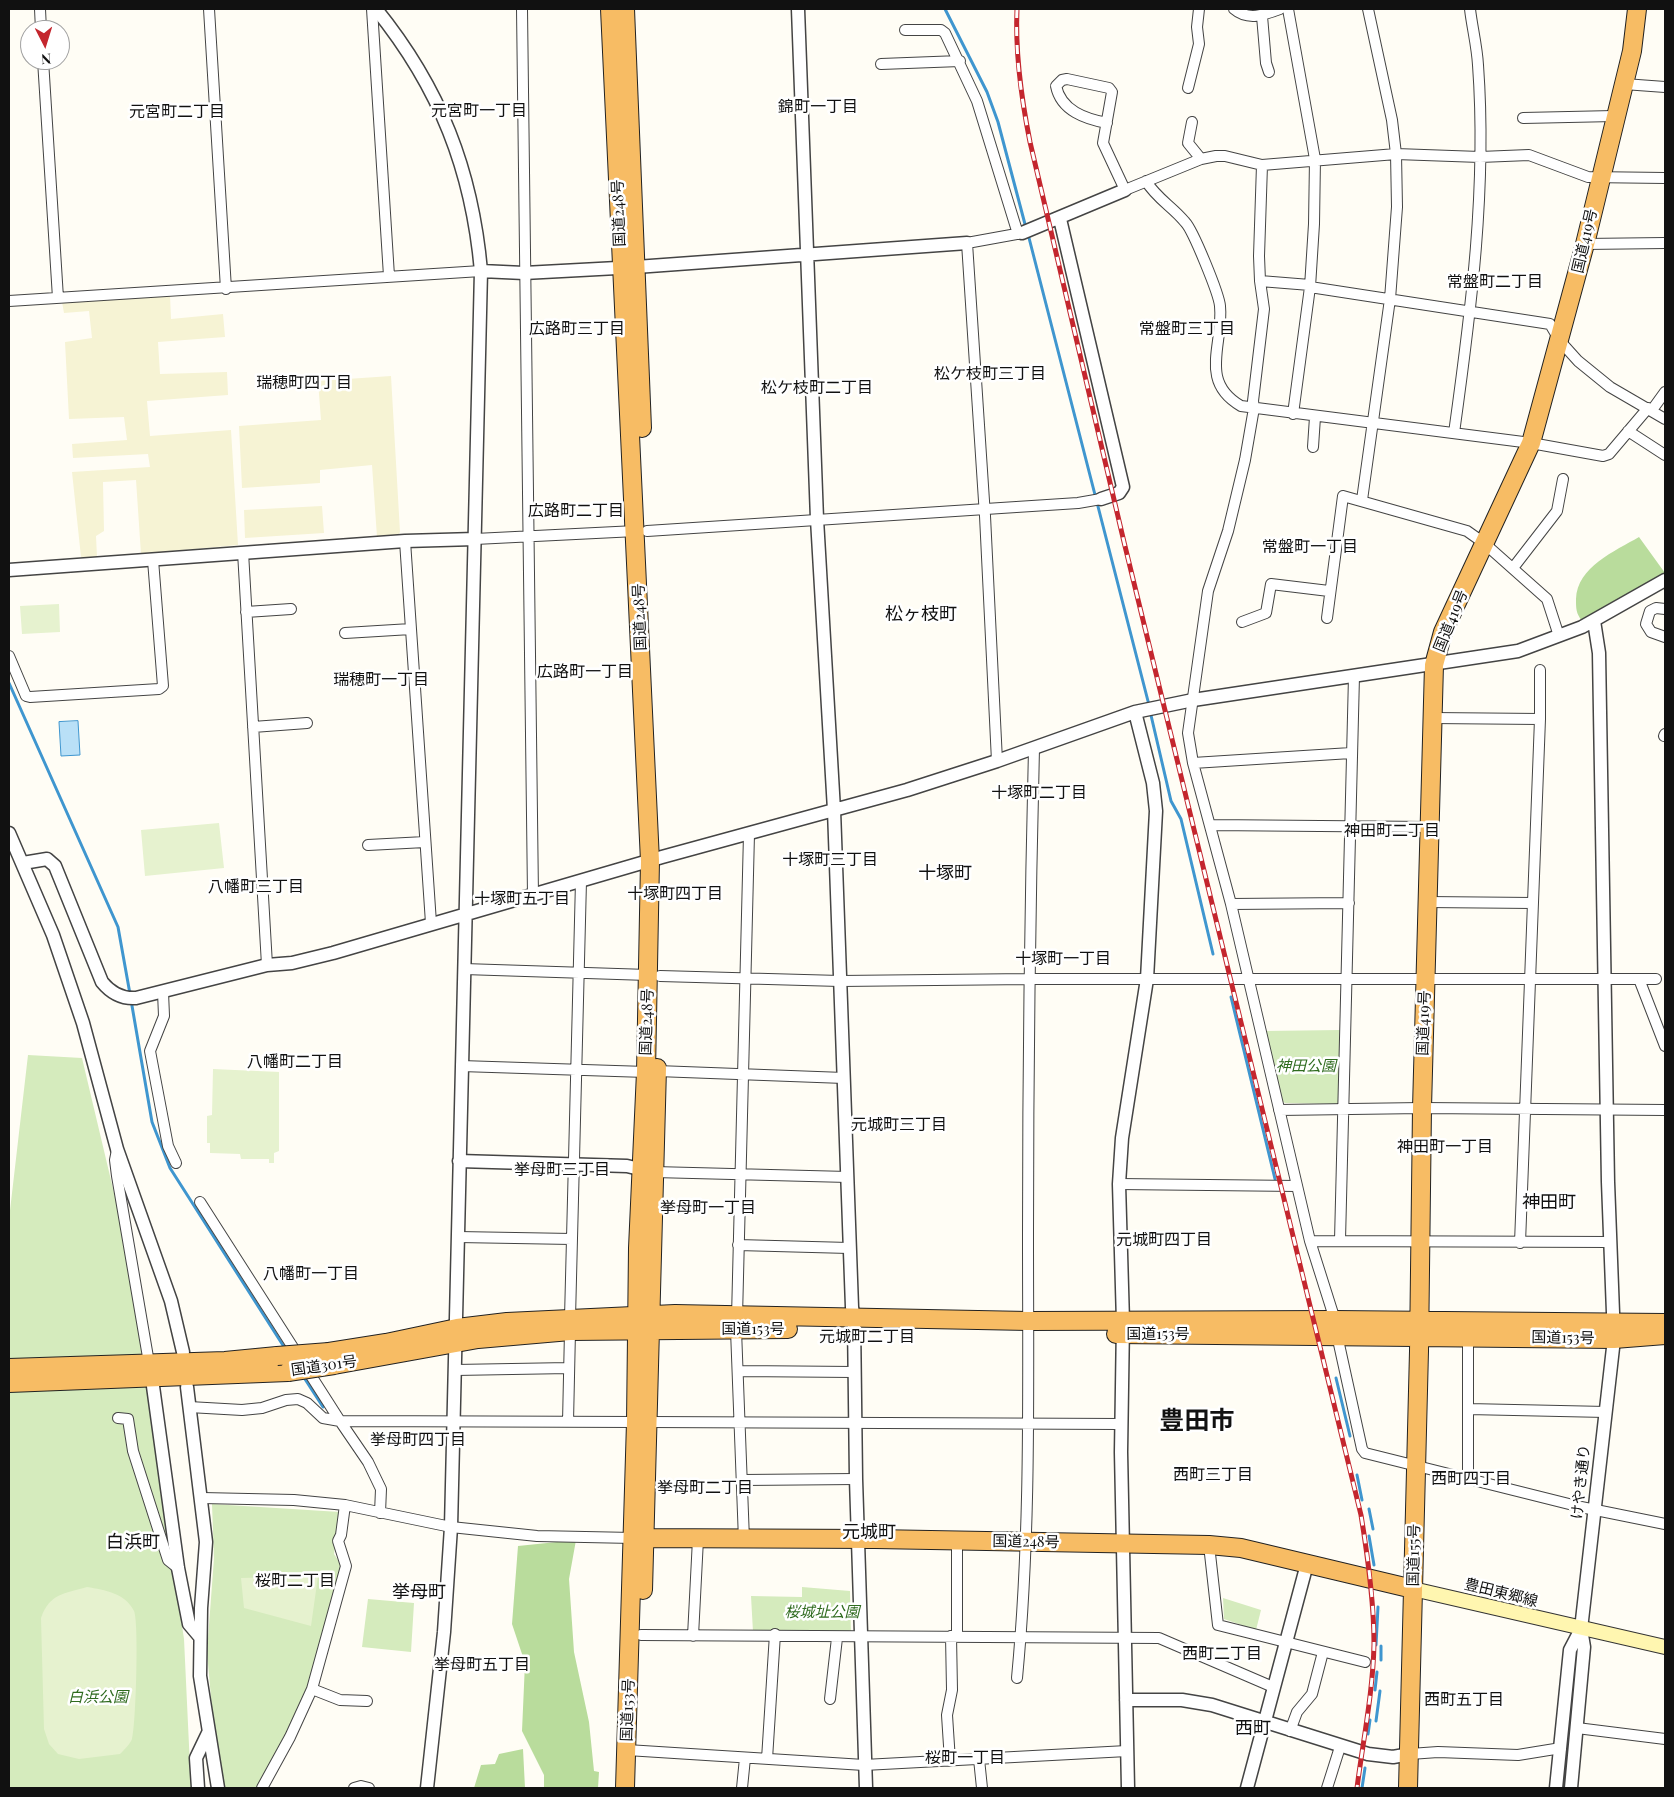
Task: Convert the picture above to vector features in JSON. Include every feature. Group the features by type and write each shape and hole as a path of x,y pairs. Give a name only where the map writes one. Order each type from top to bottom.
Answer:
{"highway":[{"name":"国道248号","path":"610,9 628,267 642,531 656,859 643,1323"},
{"name":"国道248号","path":"625,9 628,267"},
{"name":"国道419号","path":"1418,1329 1434,666 1443,632 1531,443 1585,244 1614,116 1632,51 1637,9"},
{"name":"国道153号","path":"1418,1329 1468,1337 1614,1331 1665,1322"},
{"name":"国道153号","path":"637,1788 632,1750 640,1539 643,1323 1614,1331 1665,1336"},
{"name":"国道301号","path":"9,1368 288,1372 331,1359 456,1336 570,1324 643,1323"},
{"name":"国道155号","path":"1408,1788 1418,1329"},
{"name":"国道301号","path":"9,1382 144,1371 277,1356 331,1359"},
{"name":"国道248号","path":"640,1539 859,1539 1124,1542 1209,1545 1241,1548 1413,1589"},
{"name":"国道153号","path":"625,1788 632,1750 641,1635 640,1539"}],"main road":[{"name":"豊田東郷線","path":"1413,1589 1665,1647"}],"street":[{"path":"210,9 226,288"},
{"path":"374,9 389,276"},
{"path":"374,9 399,38 425,80 453,138 476,224 481,271 451,1527 444,1632 427,1788"},
{"path":"522,9 527,536 533,895"},
{"path":"798,9 805,255 817,519 834,810 849,1248 854,1325 860,1636 866,1788"},
{"path":"1188,88 1199,44 1197,26 1199,9"},
{"path":"1234,9 1244,16 1262,16 1280,9"},
{"path":"1288,9 1315,159 1314,224 1310,286 1294,414"},
{"path":"1362,500 1390,299 1396,216 1396,154 1392,120 1368,9"},
{"path":"1454,433 1471,313 1480,197 1478,64 1470,9"},
{"path":"1262,16 1266,64 1269,72"},
{"path":"905,30 940,30 945,33 978,100 1020,233"},
{"path":"881,64 960,61"},
{"path":"44,70 58,298"},
{"path":"1107,123 1082,118 1065,103 1056,86 1062,80 1067,79 1108,88 1112,92 1107,123 1103,143 1125,190"},
{"path":"1624,84 1665,87"},
{"path":"1523,118 1614,116"},
{"path":"1192,122 1188,143 1201,159"},
{"path":"9,301 389,276 481,271 524,273 628,267 968,243 1020,233 1044,225 1201,159 1225,156 1262,165 1315,159 1396,154 1480,157 1529,155 1588,177 1599,179 1665,178"},
{"path":"1262,165 1260,281 1264,309 1253,401 1254,408 1245,460 1230,522 1208,591 1188,733 1193,763 1231,904 1247,979 1310,1241 1336,1328 1362,1449 1366,1453 1416,1466 1665,1524"},
{"path":"1146,181 1158,198 1188,225 1220,305 1216,372 1222,390 1241,406 1315,417 1531,443 1603,456 1609,454 1665,392"},
{"path":"9,570 405,541 642,531 983,509 1096,500 1118,493 1123,487 1060,219"},
{"path":"968,243 997,762"},
{"path":"1585,244 1665,243"},
{"path":"1260,281 1310,286 1550,324 1560,340 1578,361 1610,387 1665,419"},
{"path":"1313,447 1315,417"},
{"path":"1628,431 1665,455"},
{"path":"1513,568 1557,511 1563,479"},
{"path":"1327,618 1329,591 1343,496 1465,530 1484,543 1547,599 1559,636"},
{"path":"405,541 431,923"},
{"path":"243,552 267,965"},
{"path":"9,656 26,696 30,697 158,689 163,686 153,560"},
{"path":"23,863 47,859 54,866 102,982 110,991 130,998 163,992 267,965 292,963 431,923 466,915 997,762 1135,712 1193,700 1434,666 1518,652 1594,621 1665,580"},
{"path":"1242,622 1266,613 1271,584 1329,591"},
{"path":"1665,609 1656,608 1650,611 1646,624 1651,632 1665,637"},
{"path":"246,612 291,610"},
{"name":"けやき通り","path":"1571,1788 1584,1647 1581,1629 1614,1331 1604,979 1599,653 1594,621"},
{"path":"345,633 411,629"},
{"path":"1520,1243 1540,719 1540,670"},
{"path":"1340,1240 1354,676"},
{"path":"1128,1788 1121,1424 1123,1328 1119,1184 1122,1138 1147,979 1155,797 1135,712"},
{"path":"1432,718 1540,719"},
{"path":"253,727 307,724"},
{"path":"1017,1678 1026,1541 1029,1425 1030,979 1034,748"},
{"path":"1193,763 1351,753"},
{"path":"1211,825 1429,827"},
{"path":"9,833 53,935 83,1023 117,1148 172,1301 183,1352"},
{"path":"744,1540 736,1323 749,834"},
{"path":"368,845 425,842"},
{"path":"568,1422 581,881"},
{"path":"1427,902 1533,903"},
{"path":"1231,904 1349,904"},
{"path":"464,969 840,981 1030,979 1656,979"},
{"path":"1638,979 1665,1046"},
{"path":"163,992 164,1016 150,1051 168,1146 176,1163"},
{"path":"461,1066 844,1078"},
{"path":"1279,1110 1422,1108 1665,1110"},
{"path":"117,1148 115,1160 144,1371 189,1624 200,1637"},
{"path":"459,1162 627,1166 647,1171 848,1178"},
{"path":"1119,1184 1297,1186"},
{"path":"200,1202 379,1481 379,1513"},
{"path":"458,1237 572,1239"},
{"path":"1310,1241 1611,1242"},
{"path":"738,1245 849,1248"},
{"path":"1468,1337 1468,1478"},
{"path":"455,1370 568,1368"},
{"path":"738,1371 854,1372"},
{"path":"187,1387 202,1498 206,1551 200,1637 200,1676 218,1788"},
{"path":"189,1407 242,1410 262,1408 286,1400 298,1399 307,1403 324,1418 340,1421 1121,1424"},
{"path":"1468,1409 1606,1412"},
{"path":"118,1418 128,1419 133,1452 168,1560 178,1568"},
{"path":"742,1480 856,1479"},
{"path":"202,1498 294,1500 345,1505 451,1527 537,1536 640,1539"},
{"path":"262,1788 290,1737 312,1689 346,1566 338,1541 341,1535 345,1505"},
{"path":"693,1636 698,1539"},
{"path":"950,1761 947,1716 952,1690 957,1541"},
{"path":"1209,1545 1218,1626 1365,1662"},
{"path":"1247,1788 1307,1564"},
{"name":"けやき通り","path":"1556,1788 1570,1650 1581,1629"},
{"path":"641,1635 775,1634 837,1638 860,1636 1159,1638 1273,1687"},
{"path":"767,1759 775,1634"},
{"path":"830,1699 837,1638"},
{"path":"1290,1731 1297,1712 1312,1694 1323,1652"},
{"path":"312,1689 335,1698 367,1701"},
{"path":"1126,1700 1182,1700 1212,1705 1340,1747 1368,1754 1393,1757 1438,1752 1518,1755 1561,1748"},
{"path":"1577,1728 1665,1739"},
{"path":"198,1788 196,1758 208,1733"},
{"path":"1327,1788 1340,1747"},
{"path":"632,1750 864,1765 1128,1751"},
{"path":"742,1788 745,1758"},
{"path":"978,1759 982,1788"},
{"path":"354,1788 361,1786 369,1788"}],"shaded area":[{"path":"170,295 171,319 223,314 225,337 158,342 160,374 227,372 228,395 147,401 150,436 231,430 238,545 141,554 136,480 103,482 104,531 96,536 97,557 81,557 72,472 150,467 148,454 73,458 72,444 127,440 124,417 69,419 65,342 92,338 89,311 64,313 62,302"},
{"path":"391,376 400,532 398,535 377,537 372,465 320,470 320,483 242,488 239,426 321,420 318,381"},
{"path":"322,506 324,533 245,538 244,510"}],"green space":[{"path":"1639,537 1665,573 1582,621 1577,611 1576,599 1578,588 1583,578 1599,561"},
{"path":"59,604 60,632 22,634 20,606"},
{"path":"219,823 224,868 145,876 141,830"},
{"name":"神田公園","path":"1340,1030 1339,1101 1337,1104 1285,1103 1282,1101 1265,1031"},
{"name":"白浜公園","path":"28,1055 82,1058 124,1235 184,1639 191,1788 9,1788 9,1219"},
{"path":"213,1069 279,1072 279,1151 274,1153 274,1163 269,1163 269,1159 241,1159 240,1154 210,1153 210,1143 207,1143 207,1116 212,1115"},
{"path":"212,1504 340,1512 334,1554 342,1566 329,1624 302,1703 260,1788 224,1788 213,1720 207,1652 214,1558"},
{"path":"576,1540 569,1579 574,1652 589,1722 594,1771 599,1772 598,1788 544,1788 544,1775 522,1731 525,1663 512,1624 518,1546"},
{"path":"318,1576 311,1626 244,1608 241,1578"},
{"path":"87,1587 120,1596 134,1611 137,1653 136,1695 132,1739 125,1749 120,1754 79,1759 58,1754 49,1744 44,1729 41,1618 53,1599 65,1593"},
{"name":"桜城址公園","path":"802,1587 850,1591 851,1635 753,1632 751,1596 802,1597"},
{"path":"1223,1598 1261,1610 1256,1630 1224,1619"},
{"path":"368,1599 414,1603 411,1652 362,1647"},
{"path":"523,1749 525,1788 474,1788 481,1765 495,1764 499,1754"}],"water":[{"path":"78,721 80,755 61,756 59,722"}],"waterway":[{"path":"945,9 987,92 998,122 1026,228"},
{"path":"1028,234 1149,705"},
{"path":"9,683 118,927 130,994"},
{"path":"1150,711 1171,801 1181,819 1213,954"},
{"path":"1231,997 1275,1179"},
{"path":"131,1000 152,1122 170,1168 286,1350"},
{"path":"303,1376 323,1407"},
{"path":"1336,1378 1350,1436"},
{"path":"1357,1475 1362,1500"},
{"path":"1369,1509 1373,1529"},
{"path":"1369,1536 1374,1565"},
{"path":"1376,1645 1378,1607"},
{"path":"1381,1646 1381,1660"},
{"path":"1375,1690 1377,1672"},
{"path":"1376,1721 1380,1691"},
{"path":"1368,1734 1370,1720"},
{"path":"1362,1788 1365,1768"}],"railway":[{"path":"1017,9 1019,76 1030,142 1124,542 1361,1515 1370,1580 1374,1644 1370,1698 1357,1788"}],"district":[{"name":"錦町一丁目","path":"818,107"},
{"name":"元宮町一丁目","path":"479,111"},
{"name":"元宮町二丁目","path":"177,112"},
{"name":"常盤町二丁目","path":"1495,282"},
{"name":"広路町三丁目","path":"577,329"},
{"name":"常盤町三丁目","path":"1187,329"},
{"name":"松ケ枝町三丁目","path":"990,374"},
{"name":"瑞穂町四丁目","path":"304,383"},
{"name":"松ケ枝町二丁目","path":"817,388"},
{"name":"広路町二丁目","path":"576,511"},
{"name":"常盤町一丁目","path":"1310,547"},
{"name":"松ヶ枝町","path":"921,614"},
{"name":"広路町一丁目","path":"585,672"},
{"name":"瑞穂町一丁目","path":"381,680"},
{"name":"十塚町二丁目","path":"1039,793"},
{"name":"神田町二丁目","path":"1392,831"},
{"name":"十塚町三丁目","path":"830,860"},
{"name":"十塚町","path":"945,873"},
{"name":"八幡町三丁目","path":"256,887"},
{"name":"十塚町四丁目","path":"675,894"},
{"name":"十塚町五丁目","path":"522,899"},
{"name":"十塚町一丁目","path":"1063,959"},
{"name":"八幡町二丁目","path":"295,1062"},
{"name":"元城町三丁目","path":"899,1125"},
{"name":"神田町一丁目","path":"1445,1147"},
{"name":"挙母町三丁目","path":"562,1170"},
{"name":"神田町","path":"1549,1202"},
{"name":"挙母町一丁目","path":"708,1208"},
{"name":"元城町四丁目","path":"1164,1240"},
{"name":"八幡町一丁目","path":"311,1274"},
{"name":"元城町二丁目","path":"867,1337"},
{"name":"豊田市","path":"1197,1421"},
{"name":"挙母町四丁目","path":"418,1440"},
{"name":"西町三丁目","path":"1213,1475"},
{"name":"西町四丁目","path":"1471,1479"},
{"name":"挙母町二丁目","path":"705,1488"},
{"name":"元城町","path":"869,1532"},
{"name":"白浜町","path":"133,1542"},
{"name":"桜町二丁目","path":"295,1581"},
{"name":"挙母町","path":"419,1592"},
{"name":"西町二丁目","path":"1222,1654"},
{"name":"挙母町五丁目","path":"482,1665"},
{"name":"西町五丁目","path":"1464,1700"},
{"name":"西町","path":"1253,1728"},
{"name":"桜町一丁目","path":"965,1758"}]}
